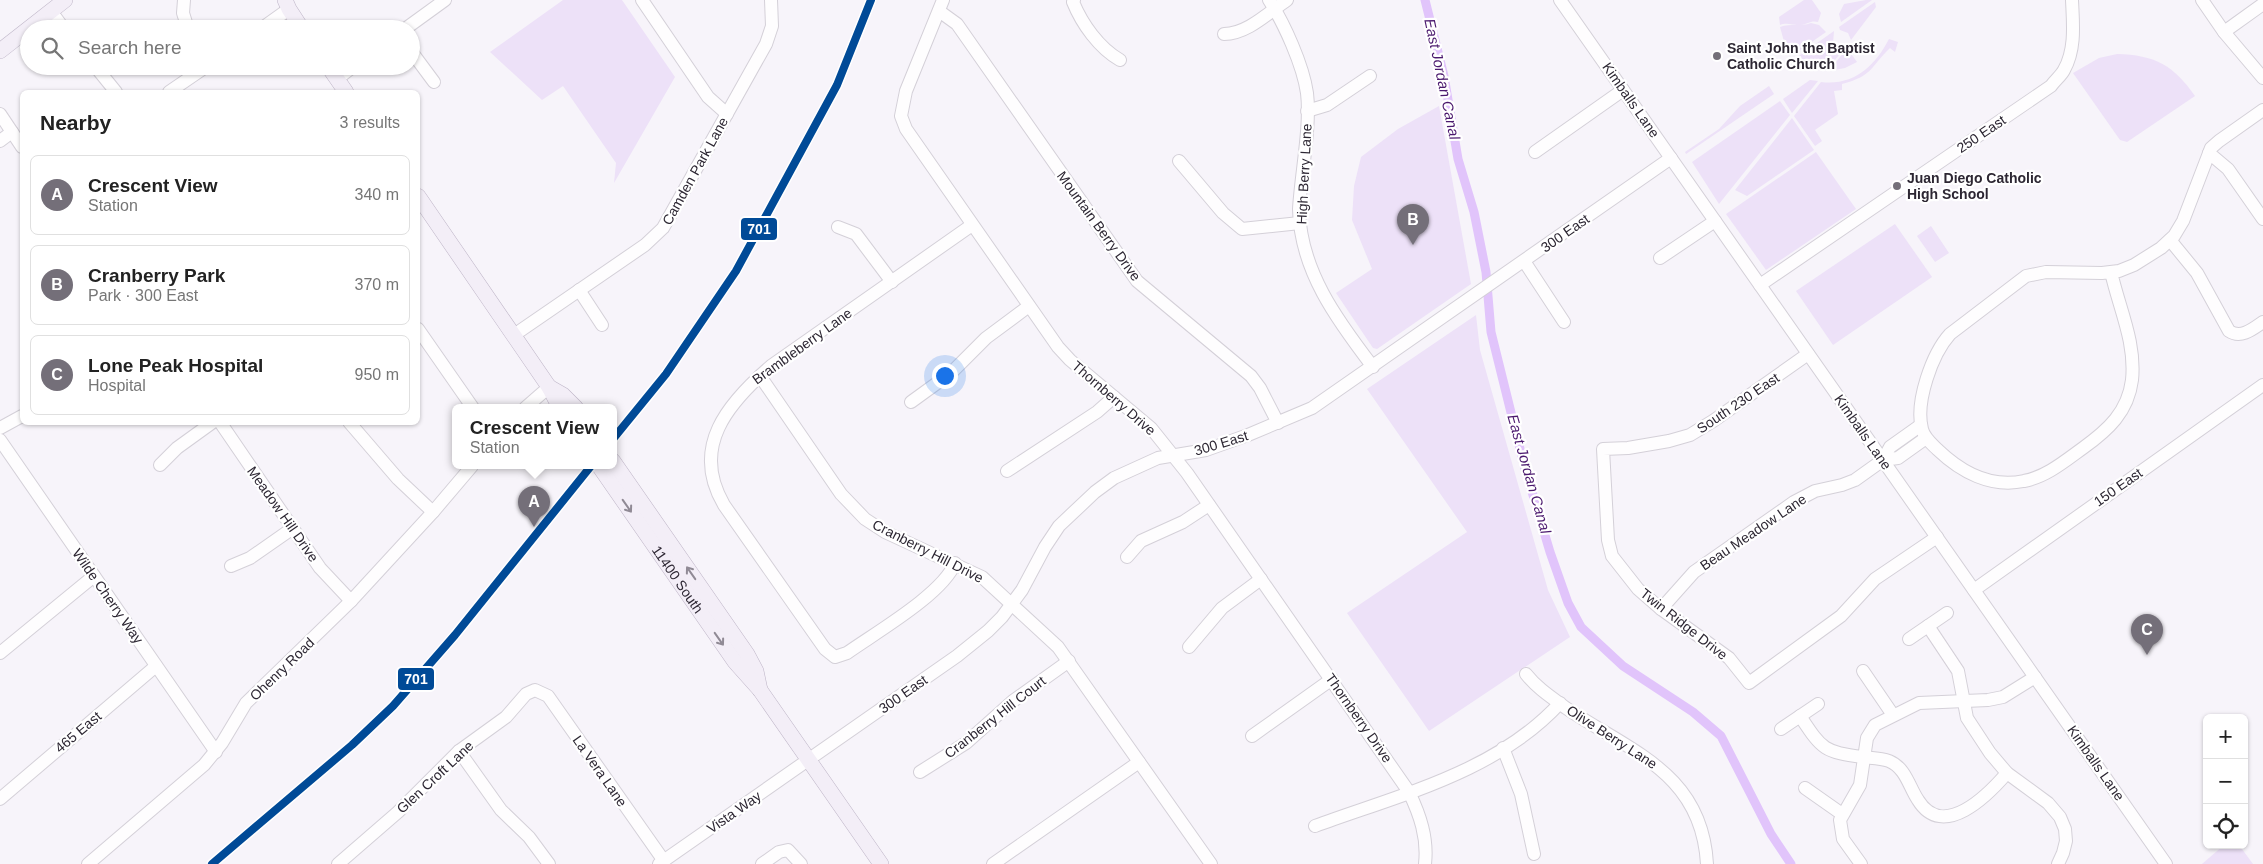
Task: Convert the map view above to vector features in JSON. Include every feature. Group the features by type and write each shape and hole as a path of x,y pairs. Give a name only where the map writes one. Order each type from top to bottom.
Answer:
{"main road":[{"path":"40,20 65,0"},
{"path":"284,3 296,20"},
{"path":"0,51 20,35"},
{"path":"334,75 344,90"},
{"path":"420,199 549,387 558,404"},
{"path":"549,387 563,395 572,404"},
{"name":"11400 South","path":"617,467 747,654 756,671 760,690"},
{"name":"11400 South","path":"601,469 735,662 760,690 881,864"}],"street":[{"path":"184,0 183,13 185,20"},
{"path":"417,20 445,0"},
{"path":"642,0 708,97 727,114"},
{"name":"Camden Park Lane","path":"514,335 651,240 663,228 769,35 772,16 771,0"},
{"path":"1074,0 1073,2 1079,16 1101,46 1120,60"},
{"path":"1224,34 1234,34 1242,31 1272,4 1286,0"},
{"name":"Kimballs Lane","path":"1560,0 2166,864"},
{"name":"250 East","path":"1760,285 2051,86 2064,71 2069,56 2073,38 2072,0"},
{"path":"2202,0 2224,32 2263,78"},
{"path":"269,20 284,3"},
{"name":"High Berry Lane","path":"1272,4 1287,34 1307,92 1300,224 1309,263 1320,288 1373,367"},
{"path":"2224,32 2263,4"},
{"name":"Thornberry Drive","path":"941,5 906,91 901,116 913,140 1064,354 1151,428 1174,455 1409,792 1422,824 1425,840 1425,864"},
{"name":"Mountain Berry Drive","path":"941,5 957,24 1137,281 1251,376 1260,388 1278,423"},
{"path":"51,11 58,20"},
{"path":"420,63 434,82"},
{"path":"102,75 114,90"},
{"path":"172,90 194,75"},
{"path":"336,79 342,75"},
{"path":"1307,110 1327,105 1370,76"},
{"path":"1535,152 1623,90"},
{"path":"2111,272 2129,336 2132,369 2130,389 2124,406 2115,422 2103,434 2050,471 2030,480 1998,482 1972,475 1940,452 1923,431 1922,397 1934,359 1941,346 1956,329 2026,276 2046,272 2111,272 2134,265 2170,240 2183,221 2209,153 2219,141 2263,110"},
{"path":"0,114 20,144"},
{"path":"0,141 12,132"},
{"path":"2209,153 2228,169 2261,210"},
{"name":"300 East","path":"808,760 972,645 988,631 1012,605 1045,547 1073,511 1114,478 1158,458 1206,450 1312,408 1671,158"},
{"path":"1179,161 1223,214 1242,229 1300,224"},
{"path":"1660,258 1715,220"},
{"name":"Brambleberry Lane","path":"955,563 951,574 933,592 846,653 835,658 825,649 724,505 712,479 711,457 717,429 740,395 760,376 972,225"},
{"path":"838,227 848,229 856,234 892,282"},
{"path":"2170,240 2197,274 2229,331 2236,335 2244,334 2263,322"},
{"path":"1524,262 1564,322"},
{"path":"579,290 602,324"},
{"path":"911,402 951,373 986,338 1029,306"},
{"path":"420,332 470,404"},
{"name":"South 230 East","path":"1603,448 1628,448 1690,434 1713,421 1808,354"},
{"name":"Cranberry Hill Drive","path":"760,376 841,494 857,512 885,532 982,577 1058,647 1209,863"},
{"name":"150 East","path":"1974,590 2263,384"},
{"path":"530,404 549,387"},
{"path":"1008,471 1096,412 1114,397"},
{"path":"0,428 20,417"},
{"path":"160,465 177,448 209,425"},
{"name":"Meadow Hill Drive","path":"222,425 325,574 351,601"},
{"path":"352,425 398,479 433,512"},
{"name":"Beau Meadow Lane","path":"1661,609 1694,572 1794,502 1815,491 1855,480 1883,460 1898,458 1923,431"},
{"name":"Wilde Cherry Way","path":"0,440 216,752"},
{"name":"Twin Ridge Drive","path":"1603,448 1608,540 1612,556 1638,589 1661,609 1729,658 1749,682 1841,616 1874,579 1937,537"},
{"name":"Ohenry Road","path":"88,864 197,771 216,752 246,703 351,601 433,512 469,469"},
{"path":"1127,557 1141,542 1183,522 1209,505"},
{"path":"231,566 250,558 293,528"},
{"path":"0,653 94,576"},
{"path":"1189,646 1222,608 1261,579"},
{"path":"1909,639 1946,613"},
{"path":"1928,626 1958,671 1962,700 1969,722 1990,754 2008,773 2048,803 2060,817 2066,841 2064,853 2058,864"},
{"name":"Cranberry Hill Court","path":"920,772 966,742 1022,694 1069,661"},
{"name":"465 East","path":"0,799 156,666"},
{"path":"1863,671 1893,715"},
{"name":"Olive Berry Lane","path":"1526,674 1538,688 1656,764 1677,784 1687,797 1700,826 1707,864"},
{"path":"1861,864 1846,844 1840,827 1842,814 1860,785 1867,738 1872,728 1879,721 1919,703 2003,697 2035,677"},
{"path":"1252,736 1332,680"},
{"name":"Glen Croft Lane","path":"338,864 398,812 459,752 506,717 531,691"},
{"name":"La Vera Lane","path":"531,691 540,691 548,696 662,863"},
{"path":"1315,826 1477,766 1542,721 1560,703"},
{"path":"1781,730 1818,704"},
{"path":"1800,716 1818,743 1826,749 1838,754 1884,759 1898,767 1921,805 1938,816 1950,816 1964,811 1989,792 2008,773"},
{"path":"1503,748 1521,794 1534,854"},
{"path":"459,752 501,810 528,837 548,864"},
{"name":"Vista Way","path":"662,863 808,760"},
{"path":"993,864 1139,762"},
{"path":"1805,788 1842,814"},
{"path":"762,864 779,852 788,850 801,864"}],"shaded area":[{"path":"563,0 622,0 675,77 614,183 616,163 563,86 542,100 490,52"},
{"path":"1804,0 1812,0 1821,13 1818,22 1801,25 1780,25 1779,17"},
{"path":"1872,0 1841,22 1839,14 1844,4"},
{"path":"1875,2 1876,7 1851,40 1848,33 1840,30 1839,27"},
{"path":"1811,23 1819,25 1826,32 1793,55 1785,45 1780,27"},
{"path":"1834,31 1833,44 1843,50 1826,71 1806,65 1796,58"},
{"path":"1889,39 1898,42 1895,52 1890,48 1866,74 1842,84 1842,90 1834,91 1838,114 1815,130 1822,141 1815,146 1794,116 1821,82 1844,81 1862,72 1877,58"},
{"path":"1847,48 1857,62 1845,68 1829,71"},
{"path":"2117,54 2142,57 2162,64 2179,76 2195,96 2127,142 2120,140 2073,73 2099,58"},
{"path":"1810,80 1818,81 1792,113 1783,99"},
{"path":"1769,86 1774,94 1686,154 1685,152 1719,129 1740,106"},
{"path":"1780,101 1790,115 1719,204 1692,162"},
{"path":"1439,106 1471,284 1377,349 1373,348 1336,293 1372,269 1352,220 1354,186 1361,157 1398,129"},
{"path":"1792,118 1814,150 1747,196 1735,190"},
{"path":"1816,152 1856,209 1766,270 1726,214"},
{"path":"1895,224 1932,277 1833,345 1796,291"},
{"path":"1931,226 1949,253 1935,262 1917,236"},
{"path":"1476,315 1480,350 1548,590 1570,637 1429,731 1347,613 1467,532 1367,389"},
{"path":"2219,849 2242,849 2253,864 2202,864"}],"waterway":[{"name":"East Jordan Canal","path":"1425,0 1444,76 1458,159 1474,212 1486,272 1491,332 1524,465 1550,552 1568,603 1581,627 1623,666 1693,712 1721,736 1771,834 1791,864"}],"transit line":[{"name":"701","path":"617,434 666,374 736,271 837,85 871,0"},
{"name":"701","path":"212,864 352,745 393,706 455,635 589,469"}],"place":[{"name":"Saint John the Baptist Catholic Church","path":"1717,56"},
{"name":"Juan Diego Catholic High School","path":"1897,186"},
{"name":"Cranberry Park","path":"1413,245"},
{"name":"Crescent View","path":"534,527"},
{"name":"Lone Peak Hospital","path":"2147,655"}]}
